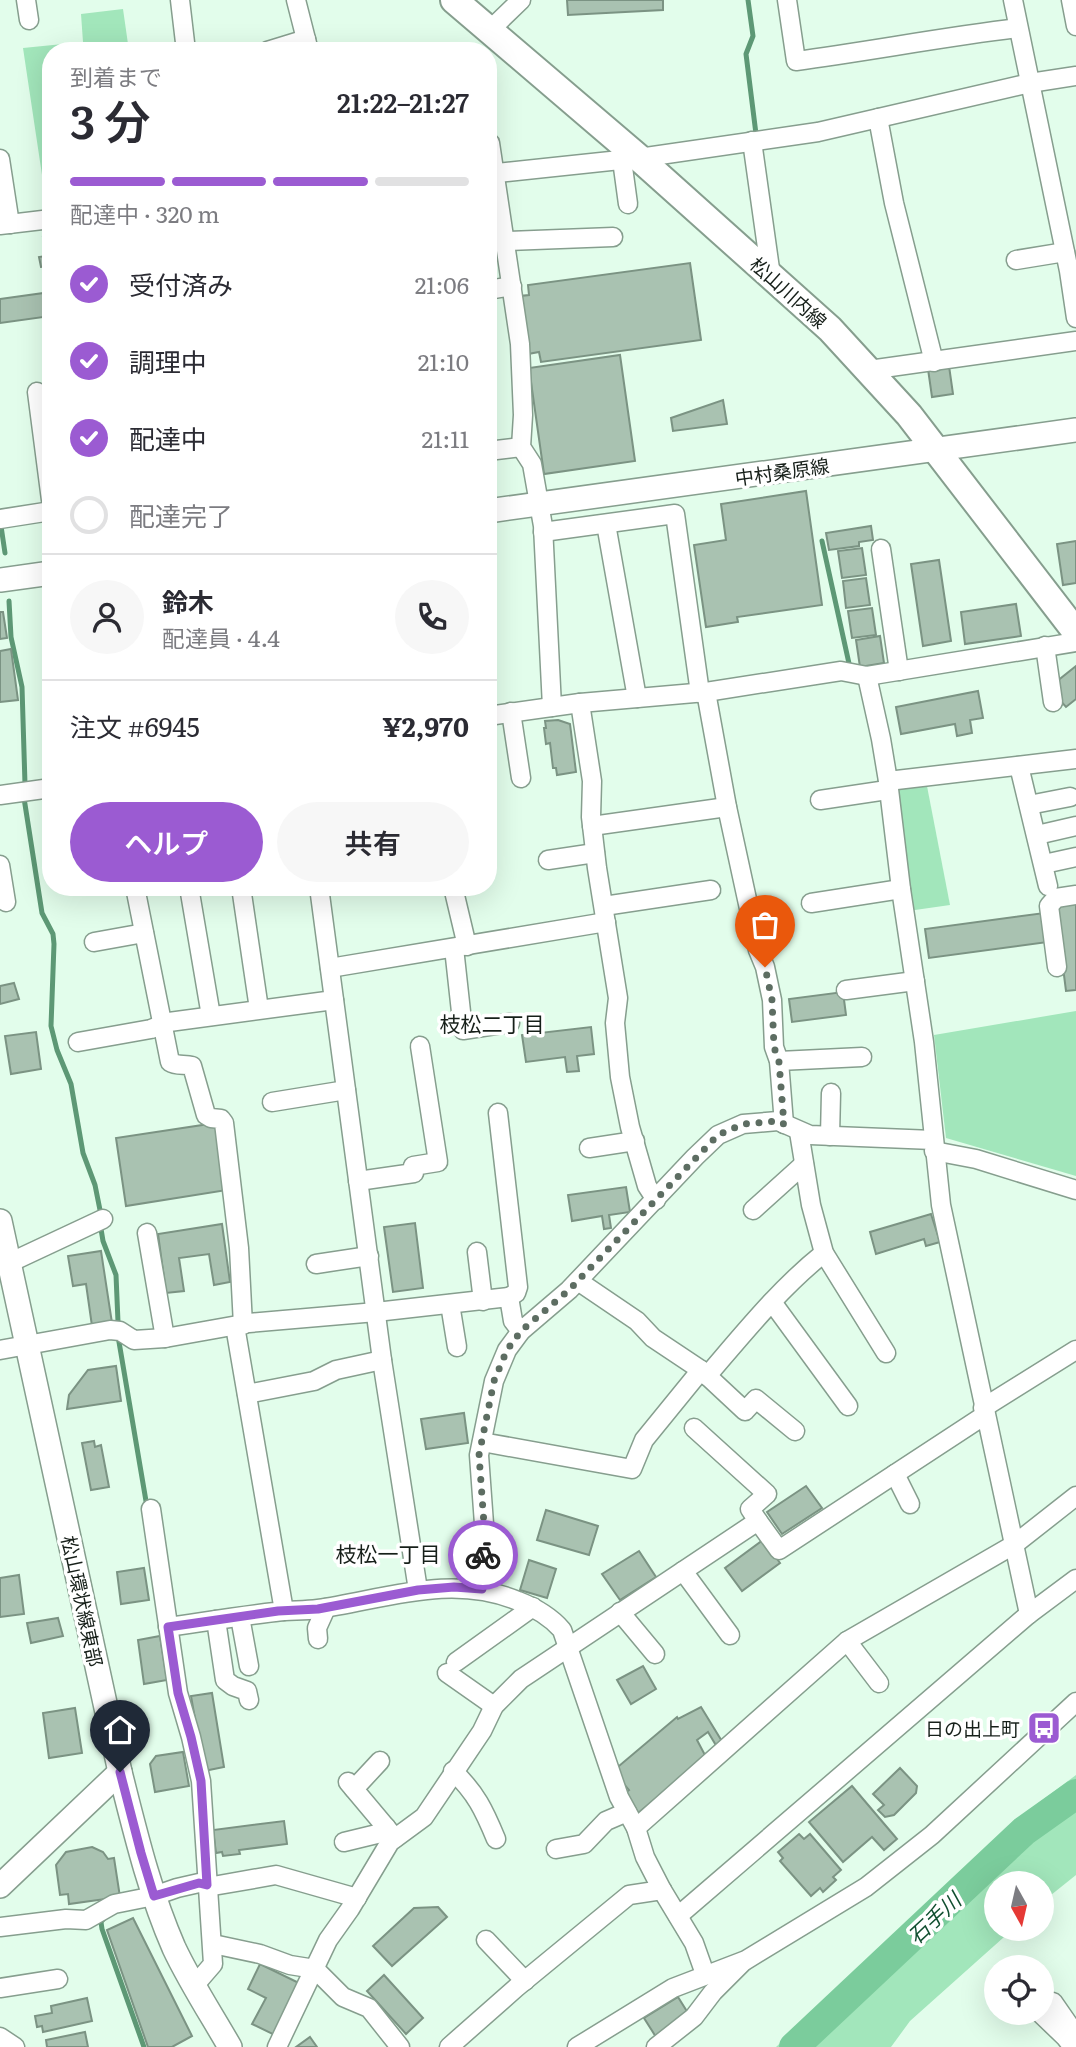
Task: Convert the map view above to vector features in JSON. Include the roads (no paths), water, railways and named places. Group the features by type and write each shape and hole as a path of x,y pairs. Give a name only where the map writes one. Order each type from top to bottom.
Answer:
{"main road":[{"name":"松山川内線","path":"454,0 630,159 831,329 909,415 1076,632"}],"street":[{"path":"26,0 29,20"},
{"path":"180,0 185,42"},
{"path":"296,0 306,42"},
{"path":"490,30 521,0"},
{"path":"787,0 796,61 877,50 936,38 1018,28"},
{"path":"1013,0 1076,318"},
{"path":"1071,0 1076,26"},
{"path":"497,172 630,159 818,132 1030,83 1076,76"},
{"path":"878,118 894,203 934,362"},
{"path":"752,141 771,276"},
{"path":"0,159 5,224 42,220"},
{"path":"628,204 630,159"},
{"path":"497,197 506,241 520,344 523,415 521,447 533,464 543,532 552,707"},
{"path":"506,241 613,237"},
{"path":"1016,260 1065,252"},
{"path":"497,288 512,286"},
{"path":"869,370 1076,341"},
{"path":"37,393 42,431"},
{"name":"中村桑原線","path":"497,510 1076,430"},
{"path":"497,450 521,447"},
{"path":"0,519 42,512"},
{"path":"543,532 675,514 703,692 758,950 765,967 772,1000 774,1047 791,1128 804,1164 811,1205 824,1253 886,1353"},
{"path":"606,524 637,698"},
{"path":"881,549 899,671"},
{"path":"0,580 42,574"},
{"path":"497,714 580,703 703,692 841,671 867,676 1076,642"},
{"path":"1045,646 1053,702"},
{"path":"867,676 881,739 924,1042 941,1205 1028,1614"},
{"path":"580,703 592,780 595,853 618,998 615,1023 620,1077 647,1186 656,1200"},
{"path":"511,712 521,778"},
{"path":"821,800 888,785 1076,759"},
{"path":"1019,766 1048,886"},
{"path":"0,795 42,789"},
{"path":"1029,805 1070,797"},
{"path":"592,827 727,807"},
{"path":"1037,835 1076,826"},
{"path":"548,860 595,853"},
{"path":"1044,863 1076,857"},
{"path":"0,865 6,902"},
{"path":"811,903 901,889"},
{"path":"330,968 460,947 711,890"},
{"path":"1057,967 1049,906 1056,898 1076,895"},
{"path":"137,896 170,1062 174,1065 192,1066 206,1115 221,1119 225,1123 239,1248 239,1325 247,1394 284,1611"},
{"path":"191,896 211,1016"},
{"path":"242,896 259,1009"},
{"path":"320,896 382,1360 418,1590"},
{"path":"454,896 460,947 463,1030 510,1023"},
{"path":"94,942 144,933"},
{"path":"846,990 915,981"},
{"path":"78,1042 151,1029 169,1022 334,1000"},
{"path":"358,1181 414,1173 413,1166 438,1162 421,1045"},
{"path":"779,1062 862,1057"},
{"path":"272,1102 346,1090"},
{"path":"830,1136 831,1093"},
{"path":"0,1350 110,1330 120,1331 134,1340 164,1338 239,1325 509,1297 516,1293 518,1287 498,1113"},
{"path":"482,1589 484,1524 479,1455 494,1381 507,1350 521,1331 578,1281 718,1135 743,1124 779,1121 810,1135 933,1145 1076,1190"},
{"path":"589,1148 635,1141"},
{"path":"753,1210 804,1164"},
{"path":"9,1263 103,1219"},
{"name":"松山環状線東部","path":"0,1222 120,1772 141,1853 174,1948 230,2047"},
{"path":"147,1233 164,1338"},
{"path":"477,1252 483,1301"},
{"path":"482,1442 632,1469 645,1440 704,1373 772,1302 824,1253"},
{"path":"316,1264 369,1256"},
{"path":"578,1281 637,1321 653,1338 704,1373 745,1411 756,1399 795,1431"},
{"path":"509,1297 513,1321 521,1331"},
{"path":"772,1302 848,1406"},
{"path":"450,1304 457,1347"},
{"path":"694,1428 767,1494 750,1509 779,1550 1076,1350"},
{"path":"247,1394 314,1381 336,1370 382,1360"},
{"path":"895,1474 910,1504"},
{"path":"556,1849 583,1844 606,1821 632,1820 847,1641 1015,1544 1076,1496"},
{"path":"151,1509 178,1693 201,1781 213,1964 194,1986"},
{"path":"344,1842 391,1832 424,1817 482,1731 494,1706 521,1679 758,1521"},
{"path":"683,1571 730,1635"},
{"path":"678,1916 1028,1614 1076,1579"},
{"path":"168,1627 240,1616 326,1608 418,1590 454,1587 482,1589 533,1607 554,1620 562,1630 569,1647 618,1797 632,1820 645,1857 694,1943 705,1974"},
{"path":"494,1706 451,1667 533,1607"},
{"path":"318,1639 317,1628 326,1608"},
{"path":"620,1612 655,1654"},
{"path":"240,1616 249,1666"},
{"path":"216,1620 225,1680 247,1691 249,1700"},
{"path":"847,1641 879,1684"},
{"path":"577,2047 673,1987 746,1960 866,1887 932,1835 1076,1702"},
{"path":"277,2047 328,1940 390,1842 391,1832 351,1786 380,1761"},
{"path":"453,1771 473,1791 496,1839"},
{"path":"0,1886 120,1772"},
{"path":"0,1927 66,1919 86,1920 114,1904 199,1883 213,1886 276,1875 357,1898"},
{"path":"449,2047 629,1895 663,1890"},
{"path":"486,1940 524,1981"},
{"path":"213,1944 314,1969 343,1997 369,2008 400,2047"},
{"path":"656,2047 694,2017 713,1992 746,1960"},
{"path":"0,1988 58,1979"},
{"path":"1054,2014 1076,2035"},
{"path":"1054,2020 1073,2047"},
{"path":"0,2037 15,2047"}],"waterway":[{"path":"748,0 753,36 746,54 756,134"},
{"path":"1,526 5,553"},
{"path":"822,541 850,668"},
{"path":"9,601 11,637 22,687 25,784"},
{"path":"24,798 42,913 53,934 51,1026 57,1050 71,1084 83,1153 95,1185 100,1210"},
{"path":"101,1229 116,1275 118,1322"},
{"path":"118,1336 147,1507"},
{"name":"石手川","path":"794,2047 1024,1831 1076,1794"},
{"path":"106,1916 101,1922 102,1929 144,2047"}],"place":[{"name":"日の出上町","path":"1044,1728"}],"district":[{"name":"枝松二丁目","path":"492,1022"},
{"name":"枝松一丁目","path":"388,1552"}]}
